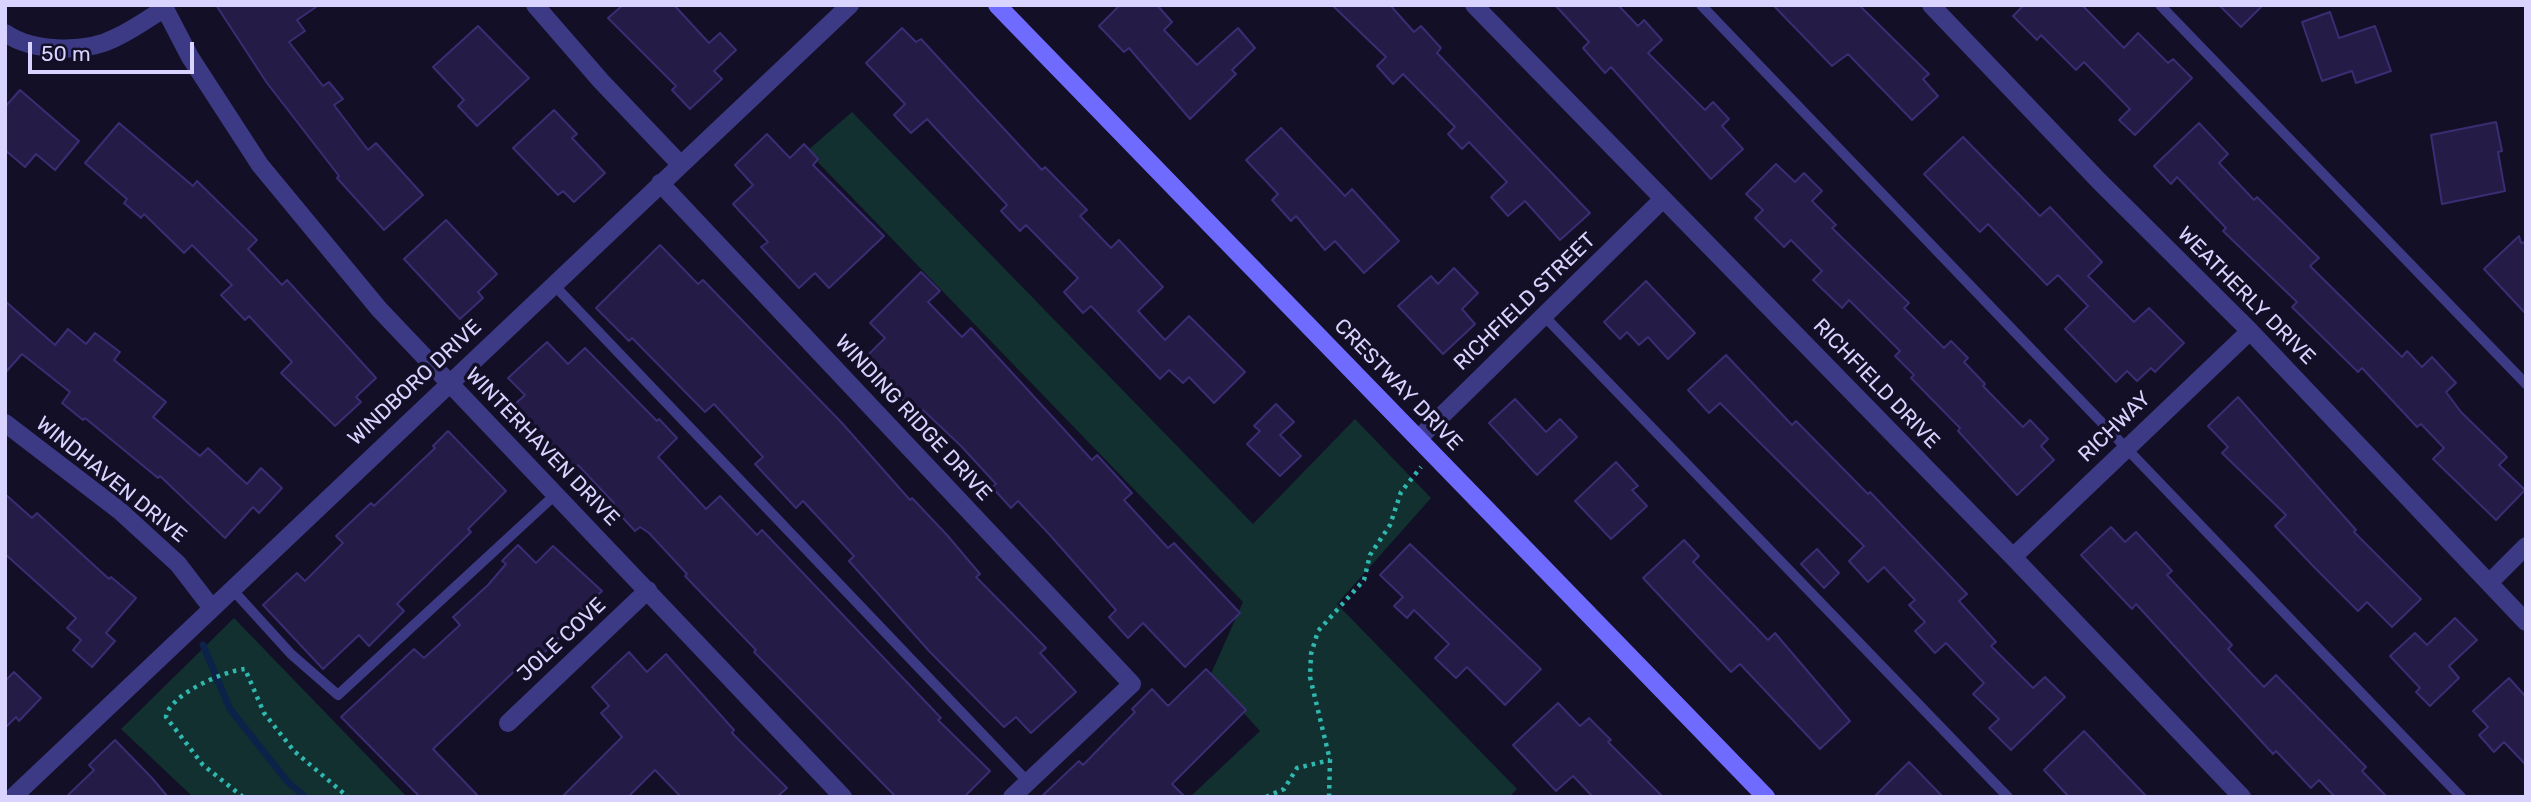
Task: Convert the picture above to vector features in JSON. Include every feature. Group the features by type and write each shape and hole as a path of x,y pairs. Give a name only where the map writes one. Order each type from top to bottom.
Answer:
{"main road":[{"name":"CRESTWAY DRIVE","path":"997,5 1766,797"}],"street":[{"path":"536,5 601,80 680,164"},
{"name":"WINDBORO DRIVE","path":"13,797 850,5"},
{"name":"RICHFIELD DRIVE","path":"1474,5 2014,557 2242,797"},
{"name":"WEATHERLY DRIVE","path":"1931,5 2099,181 2250,331 2526,622"},
{"path":"5,33 33,46 81,47 115,38 164,7"},
{"name":"WINTERHAVEN DRIVE","path":"164,7 190,57 260,165 379,309 844,797"},
{"name":"WINDING RIDGE DRIVE","path":"660,183 1132,684 1027,782"},
{"name":"RICHFIELD STREET","path":"1419,438 1663,199"},
{"name":"RICHWAY","path":"2014,557 2250,331"},
{"name":"WINDHAVEN DRIVE","path":"5,423 120,511 178,564 211,607"},
{"path":"2489,583 2526,546"},
{"name":"JOLE COVE","path":"508,723 648,590"},
{"path":"1012,797 1027,782"}],"lane":[{"path":"1701,5 2461,797"},
{"path":"2160,5 2526,384"},
{"path":"553,284 1027,782"},
{"path":"1544,316 2008,797"},
{"path":"231,588 291,654 338,695 556,494"}],"path":[{"path":"1329,797 1330,760 1310,677 1311,654 1318,631 1364,580 1370,555 1390,526 1401,492 1434,453"},
{"path":"243,797 203,765 166,717 167,707 172,701 233,670 245,669 264,713 294,751 348,797"},
{"path":"1266,797 1284,789 1297,768 1330,760"}],"green space":[{"path":"852,112 1253,524 1355,419 1431,498 1337,604 1517,789 1509,797 1190,797 1260,731 1210,676 1243,602 807,151"},
{"path":"234,618 407,797 193,797 121,729"}],"building":[{"path":"216,5 319,5 297,20 305,31 289,42 323,86 329,82 343,99 334,105 368,150 376,143 423,195 384,230 337,178 339,176 267,83"},
{"path":"623,5 674,5 709,43 720,33 736,50 714,71 722,79 690,109 672,90 676,86 608,18"},
{"path":"1120,5 1157,5 1172,22 1164,30 1197,65 1238,28 1255,48 1232,70 1236,74 1190,119 1129,48 1124,52 1099,26"},
{"path":"1332,5 1390,5 1414,32 1421,26 1441,48 1437,53 1590,213 1560,240 1525,201 1508,216 1491,197 1507,182 1469,142 1462,149 1448,134 1455,127 1403,74 1393,84 1377,66 1386,57"},
{"path":"1555,5 1618,5 1638,26 1644,20 1662,40 1648,53 1705,110 1713,102 1729,119 1722,126 1743,149 1711,179 1611,67 1605,73 1583,48 1589,42"},
{"path":"1773,5 1859,5 1929,74 1923,79 1938,96 1912,120 1848,54 1832,66"},
{"path":"2024,5 2082,5 2124,48 2138,33 2168,63 2173,59 2192,78 2135,135 2119,120 2130,109 2084,62 2076,70 2041,35 2037,40 2013,16"},
{"path":"2219,5 2263,5 2241,27"},
{"path":"2330,12 2339,38 2375,26 2391,71 2356,83 2352,71 2322,81 2302,22"},
{"path":"478,26 529,78 477,126 458,106 464,100 433,67"},
{"path":"902,28 916,42 921,39 1042,170 1045,167 1087,210 1080,216 1111,248 1119,240 1163,287 1138,311 1165,340 1189,316 1245,372 1214,403 1189,377 1183,383 1169,370 1160,379 1091,306 1083,313 1064,292 1078,278 1026,225 1020,231 1001,211 1007,205 927,119 911,133 894,115 905,104 866,63"},
{"path":"20,90 79,141 55,170 36,154 25,167 5,150 5,107"},
{"path":"554,110 577,134 572,138 605,173 574,202 563,191 558,195 513,148"},
{"path":"2496,122 2502,151 2498,152 2505,191 2442,204 2431,135"},
{"path":"119,123 193,186 197,181 257,240 248,249 282,285 287,280 376,378 356,397 361,402 335,426 281,373 292,362 249,316 245,320 221,295 232,285 192,245 184,253 144,214 141,218 124,203 127,199 85,163"},
{"path":"2199,123 2228,154 2219,163 2254,200 2257,197 2319,258 2310,266 2402,357 2407,351 2422,367 2432,357 2456,383 2446,392 2461,412 2507,457 2499,465 2525,490 2496,520 2433,459 2444,448 2421,424 2417,427 2362,368 2358,372 2292,307 2297,302 2223,231 2226,228 2177,177 2171,184 2154,166"},
{"path":"1281,128 1345,196 1352,189 1399,241 1364,273 1335,241 1325,250 1296,216 1291,221 1272,200 1278,194 1246,160"},
{"path":"767,134 790,158 804,144 818,159 813,165 884,236 829,288 815,273 799,288 761,247 768,242 733,204 753,185 735,165"},
{"path":"1963,137 2040,216 2050,207 2102,262 2088,276 2134,322 2149,308 2184,343 2155,372 2151,368 2137,381 2127,371 2116,382 2065,329 2088,306 2058,275 2047,285 1988,224 1980,232 1924,174"},
{"path":"1776,164 1795,182 1804,173 1822,191 1812,201 1836,225 1832,228 1909,303 1904,308 1944,348 1951,341 1968,358 1964,362 1985,384 1983,386 2023,427 2030,420 2048,439 2041,446 2054,460 2017,495 1958,431 1960,428 1911,378 1914,375 1895,356 1900,351 1849,300 1842,308 1813,280 1822,271 1791,240 1784,247 1755,218 1763,210 1746,194"},
{"path":"446,220 497,274 478,292 483,298 460,319 404,259"},
{"path":"2519,236 2521,243 2526,242 2526,314 2484,269"},
{"path":"660,245 698,284 703,280 842,423 910,500 912,498 947,535 980,574 976,577 1046,648 1040,653 1076,692 1031,733 1016,717 1004,727 929,651 849,561 854,556 803,501 796,508 755,464 763,457 714,404 705,412 632,338 629,341 596,308"},
{"path":"1454,268 1478,293 1462,309 1475,324 1443,354 1398,306 1431,276 1438,284"},
{"path":"921,272 940,291 928,302 962,337 971,328 1092,460 1097,455 1132,493 1124,500 1168,548 1174,543 1240,613 1185,667 1143,623 1128,638 1109,617 1116,610 1049,534 1018,501 1011,508 992,487 996,484 961,446 923,410 919,415 899,396 903,392 867,356 885,338 870,323"},
{"path":"1646,281 1695,333 1668,359 1648,337 1639,345 1627,332 1620,339 1604,322"},
{"path":"5,301 55,345 68,329 86,344 95,333 120,352 114,360 166,402 153,417 200,456 208,448 247,484 261,468 282,488 259,513 253,507 225,538 160,476 158,478 85,418 83,420 62,403 70,392 22,354 5,373"},
{"path":"547,342 568,364 585,348 657,421 659,419 677,438 658,457 706,509 720,496 757,535 762,530 941,718 938,720 990,771 964,797 896,797 754,652 756,650 685,576 687,574 649,533 640,527 635,531 611,505 614,503 578,465 574,469 552,447 514,405 525,395 508,378"},
{"path":"1726,355 1792,425 1796,421 1868,494 1870,492 1967,594 1959,601 1996,642 1991,646 2033,688 2045,677 2065,697 2011,750 1989,728 1999,719 1973,694 1984,683 1946,643 1935,653 1915,631 1925,622 1909,605 1915,600 1884,567 1868,582 1849,561 1864,546 1720,403 1709,413 1688,390"},
{"path":"2238,397 2356,530 2354,532 2421,599 2392,627 2367,602 2358,611 2315,568 2275,526 2286,515 2222,453 2228,447 2208,426"},
{"path":"1515,399 1546,432 1560,419 1577,437 1537,475 1489,423"},
{"path":"1276,404 1294,422 1280,435 1301,456 1280,476 1247,444 1260,431 1254,426"},
{"path":"448,431 506,491 468,529 471,532 397,604 404,611 369,646 359,635 323,669 263,605 297,573 305,581 343,543 336,536 371,503 374,506 435,448 433,446"},
{"path":"1616,462 1638,486 1632,490 1647,506 1611,539 1575,501"},
{"path":"5,494 32,518 37,513 109,579 111,577 136,598 106,633 115,641 92,667 73,650 81,640 67,628 76,618 5,554"},
{"path":"2111,527 2125,542 2136,532 2172,571 2167,575 2232,645 2228,649 2264,687 2276,675 2366,767 2362,771 2387,797 2335,797 2319,780 2311,788 2276,751 2273,754 2136,604 2132,609 2081,555"},
{"path":"1684,540 1699,556 1693,562 1768,640 1775,633 1850,721 1820,749 1740,664 1731,672 1643,578"},
{"path":"1410,544 1541,669 1505,705 1467,667 1456,678 1435,658 1449,644 1414,610 1407,618 1394,606 1403,597 1380,575"},
{"path":"518,545 536,563 553,546 602,591 560,631 563,634 531,666 525,661 433,749 479,797 420,797 341,717 414,649 424,658 460,625 453,617 488,585 506,564 502,561"},
{"path":"1817,549 1839,573 1824,588 1801,564"},
{"path":"2455,618 2477,640 2449,666 2459,678 2430,706 2416,692 2420,688 2390,656 2415,633 2427,645"},
{"path":"629,652 647,672 666,654 734,730 732,733 787,788 777,797 681,797 655,770 628,797 562,797 622,737 601,713 609,706 592,687"},
{"path":"1206,669 1246,710 1172,784 1185,797 1041,797 1079,761 1083,765 1135,712 1132,709 1152,689 1168,706"},
{"path":"14,672 41,698 19,721 16,717 5,728 5,681"},
{"path":"2509,678 2526,697 2526,765 2504,742 2494,752 2479,735 2488,727 2473,711"},
{"path":"1558,703 1580,726 1589,718 1611,740 1608,742 1663,797 1593,797 1573,776 1556,791 1513,745"},
{"path":"2084,731 2147,797 2069,797 2044,770"},
{"path":"115,740 168,797 66,797 94,770 89,765"},
{"path":"1909,762 1943,797 1874,797"}],"waterway":[{"path":"203,645 230,709 287,781 305,797"}]}
